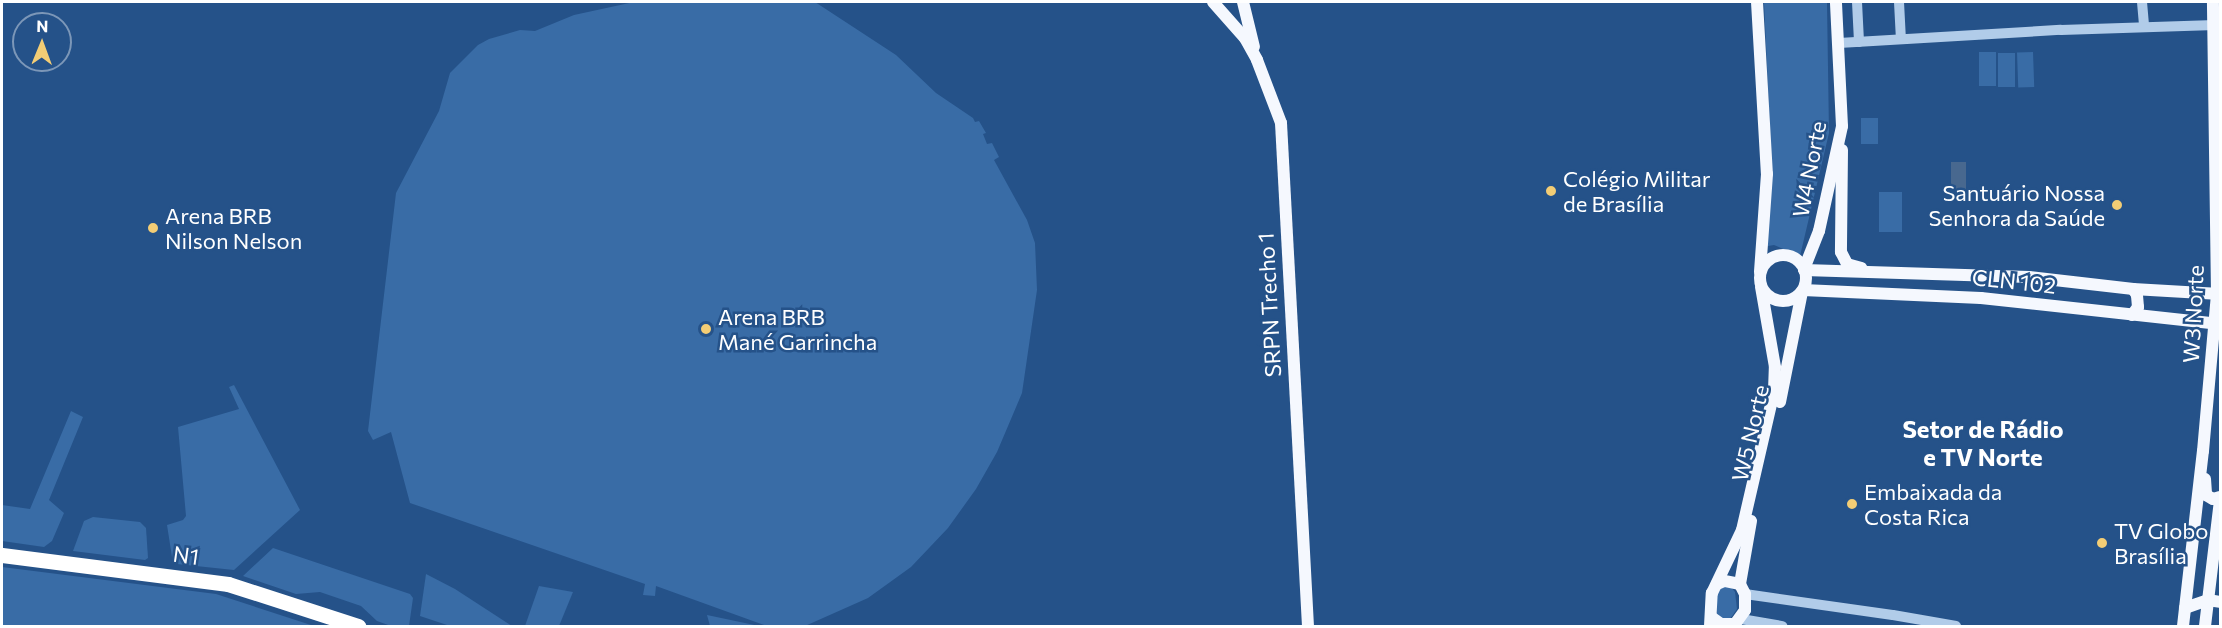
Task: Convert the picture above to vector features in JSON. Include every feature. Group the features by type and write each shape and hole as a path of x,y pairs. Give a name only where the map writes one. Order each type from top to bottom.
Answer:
{"highway":[{"name":"N1","path":"2,555 228,584 358,627"}],"main road":[{"name":"SRPN Trecho 1","path":"1213,2 1245,38 1257,60 1281,123 1308,627"},
{"path":"1243,2 1257,60"},
{"path":"1717,584 1730,581 1743,589 1745,610 1737,623 1710,622 1710,602 1717,584 1742,530 1774,391 1775,367 1760,272 1767,174 1757,2"},
{"name":"W4 Norte","path":"1804,270 1819,231 1842,126 1836,2"},
{"name":"W3 Norte","path":"2183,627 2218,324 2217,24 2213,2"},
{"path":"1842,126 1841,252 1847,264 1880,272"},
{"path":"1760,272 1770,259 1780,255 1790,256 1798,261 1804,270 1802,291 1792,300 1777,301 1770,298 1761,287"},
{"name":"CLN 102","path":"1804,270 2029,277 2133,289 2219,294"},
{"path":"1909,272 1909,294"},
{"path":"2133,289 2137,295 2138,306 2133,315"},
{"name":"CLN 102","path":"1802,291 1981,298 2218,324"},
{"name":"W5 Norte","path":"1743,589 1750,527 1778,412 1802,291"},
{"path":"2203,451 2206,495 2213,499 2220,499 2217,519 2214,601 2205,627"},
{"path":"2196,511 2212,513 2217,519"},
{"path":"2185,608 2214,601"}],"street":[{"path":"1857,2 1859,42"},
{"path":"1899,2 1901,39"},
{"path":"2142,2 2144,27"},
{"path":"1839,43 2217,24"},
{"path":"1743,589 1953,626"},
{"path":"1737,623 1782,627"}],"shaded area":[{"name":"Arena BRB Mané Garrincha","path":"634,2 815,2 896,55 936,93 973,118 975,122 979,121 986,133 983,134 987,144 992,143 999,157 994,160 1027,220 1035,243 1037,290 1022,393 997,452 976,489 948,528 911,567 868,598 805,626 767,626 656,586 655,596 643,595 645,584 410,503 391,432 373,440 368,431 396,193 439,111 450,73 478,45 489,39 520,30 535,31 574,15"},
{"path":"1764,2 1827,3 1829,133 1800,256 1774,245 1762,247 1772,173"},
{"path":"1979,52 1996,52 1996,86 1979,86"},
{"path":"2033,52 2034,87 2018,88 2017,53"},
{"path":"1998,53 2015,53 2015,87 1998,87"},
{"path":"1861,118 1878,118 1878,144 1861,144"},
{"path":"1951,162 1966,162 1966,193 1951,193"},
{"path":"1879,192 1902,192 1902,232 1879,232"},
{"path":"234,385 300,510 234,570 177,564 172,557 167,525 183,520 186,516 178,427 239,409 229,387"},
{"path":"71,411 83,417 49,500 64,513 52,541 44,547 2,541 2,505 30,509"},
{"path":"93,517 140,522 146,528 148,558 145,560 73,551 84,521"},
{"path":"273,548 410,594 413,598 409,626 391,626 377,621 361,606 320,592 296,594 243,576"},
{"path":"2,567 216,594 314,626 2,626"},
{"path":"426,574 455,589 512,626 450,626 420,616"},
{"path":"539,586 573,592 559,626 525,626"},
{"path":"1724,586 1731,587 1735,592 1737,609 1730,619 1717,619 1716,592"},
{"path":"707,615 759,626 710,626"}],"place":[{"name":"Colégio Militar de Brasília","path":"1551,191"},
{"name":"Santuário Nossa Senhora da Saúde","path":"2117,205"},
{"name":"Arena BRB Nilson Nelson","path":"153,228"},
{"name":"Arena BRB Mané Garrincha","path":"706,329"},
{"name":"Embaixada da Costa Rica","path":"1852,504"},
{"name":"TV Globo Brasília","path":"2102,543"}],"district":[{"name":"Setor de Rádio e TV Norte","path":"1983,443"}]}
